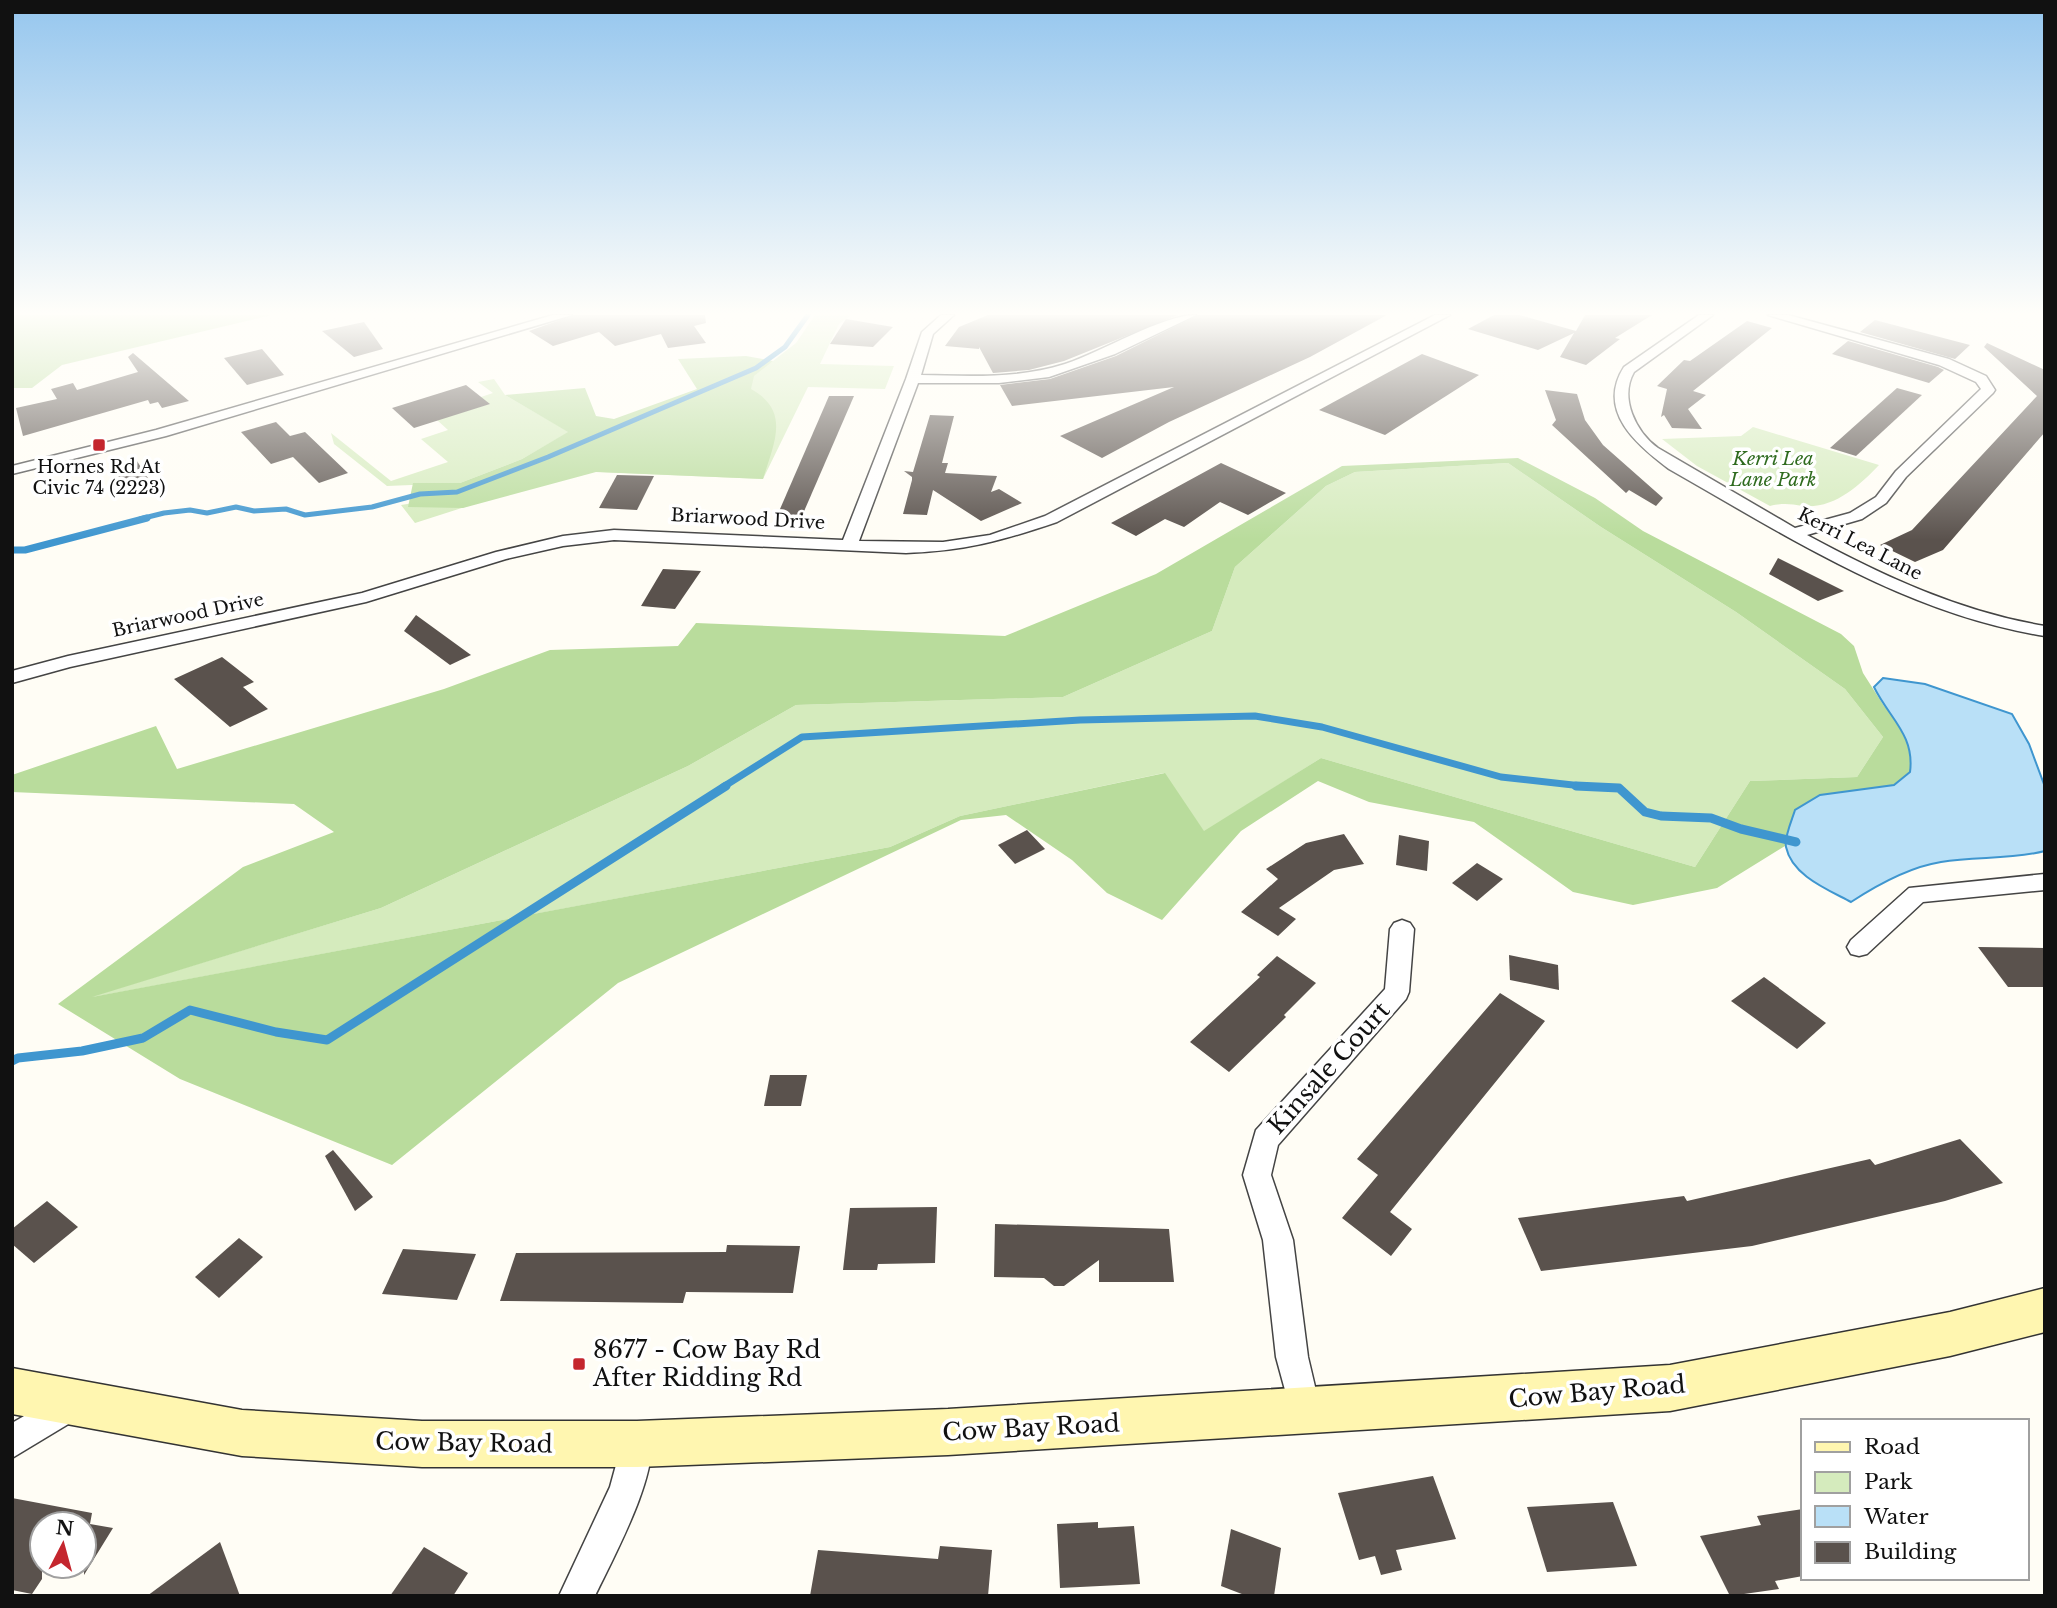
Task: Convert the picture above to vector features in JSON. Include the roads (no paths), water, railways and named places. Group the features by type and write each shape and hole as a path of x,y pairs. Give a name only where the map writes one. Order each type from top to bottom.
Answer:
{"main road":[{"name":"Cow Bay Road","path":"12,1391 242,1433 422,1444 637,1444 948,1432 1670,1388 1950,1334 2045,1310"}],"street":[{"path":"12,470 161,433 308,390"},
{"path":"849,545 910,390"},
{"name":"Briarwood Drive","path":"12,677 68,662 366,597 502,555 563,541 614,536 906,548 957,546 993,539 1035,526 1299,390"},
{"name":"Kerri Lea Lane","path":"1620,390 1624,411 1642,443 1674,466 1886,582 1938,604 1994,622 2045,631"},
{"path":"1796,533 1856,516 1881,500 1902,474 1988,390"},
{"path":"1859,947 1917,894 2045,882"},
{"name":"Kinsale Court","path":"1306,1412 1292,1357 1278,1240 1257,1175 1266,1139 1397,992 1402,929"},
{"path":"12,1442 73,1403"},
{"path":"577,1596 621,1504 637,1444"}],"water":[{"path":"1883,678 1925,684 2012,714 2029,744 2045,787 2045,851 1929,864 1894,878 1851,902 1803,874 1786,847 1787,834 1795,810 1820,795 1894,785 1910,772 1911,759 1905,737 1874,687"}],"waterway":[{"path":"140,519 164,513 190,510 207,513 236,507 254,511 286,509 305,515 372,507 420,494 457,492 548,457 704,390"},
{"path":"12,550 25,550 147,518"},
{"path":"723,787 802,737 1080,720 1255,716 1322,727 1501,777 1586,786"},
{"path":"12,1061 18,1058 82,1051 143,1038 190,1010 276,1032 327,1040 726,786"},
{"path":"1576,786 1586,786"},
{"path":"1586,786 1619,788 1645,812 1661,816 1711,818 1741,829 1796,842"},
{"path":"1586,786 1591,787"}],"place":[{"name":"Hornes Rd At Civic 74 (2223)","path":"99,445"},
{"name":"8677 - Cow Bay Rd After Ridding Rd","path":"579,1364"}],"park label":[{"name":"Kerri Lea Lane Park","path":"1773,469"}]}
